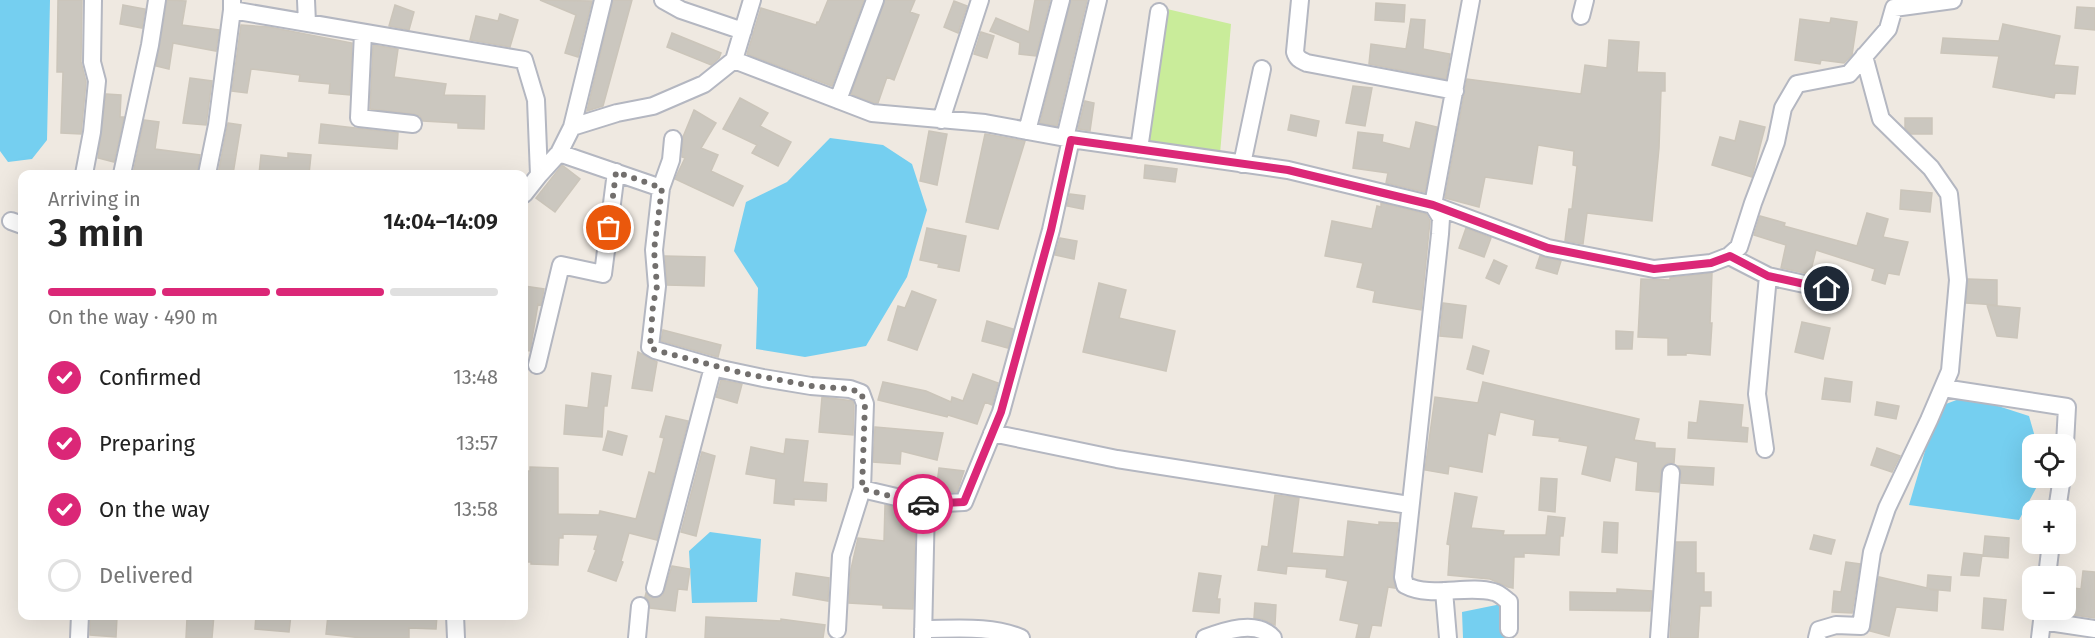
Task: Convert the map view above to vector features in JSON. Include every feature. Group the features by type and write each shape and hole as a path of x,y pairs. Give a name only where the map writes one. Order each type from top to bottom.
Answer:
{"street":[{"path":"85,170 93,132 97,81 92,62 93,0"},
{"path":"123,170 157,0"},
{"path":"306,0 307,23"},
{"path":"528,189 559,153 572,127 603,0"},
{"path":"663,0 681,10 743,31"},
{"path":"572,127 616,113 653,106 704,84 734,60 752,0"},
{"path":"838,100 875,0"},
{"path":"941,120 980,0"},
{"path":"1027,131 1061,0"},
{"path":"862,489 926,504 964,502 1001,412 1027,322 1051,230 1098,0"},
{"path":"1300,0 1295,52 1301,60 1455,91"},
{"path":"1471,0 1433,205 1441,218 1440,234 1403,577 1405,585 1412,588 1494,592 1509,602 1509,629"},
{"path":"734,60 872,113 985,123 1068,139 1288,170 1433,205 1548,248 1654,269 1711,263 1730,256 1739,247 1776,142 1784,108 1797,84 1849,74 1888,29 1893,4 1953,0"},
{"path":"208,170 217,125 232,5 307,23 524,60 536,100 539,175"},
{"path":"1139,149 1159,12"},
{"path":"363,33 359,118 413,124"},
{"path":"1817,638 1819,630 1836,625 1861,626 1872,552 1887,508 1950,371 1959,280 1949,194 1931,168 1881,119 1864,56"},
{"path":"1242,164 1262,69"},
{"path":"673,139 671,160 662,188 654,250 657,286 653,305 650,347 713,367 763,378 811,386 850,389 861,393 865,404 862,489 841,556 837,630"},
{"path":"559,153 662,188"},
{"path":"537,365 561,265 603,274 616,172"},
{"path":"1730,256 1768,276 1827,289"},
{"path":"1765,449 1757,394 1768,276"},
{"path":"655,588 713,367"},
{"path":"1943,388 2067,407 2066,434"},
{"path":"992,433 1117,459 1409,505"},
{"path":"1659,638 1671,473"},
{"path":"926,504 923,633 966,629 1013,637"},
{"path":"1444,591 1448,638"},
{"path":"637,638 640,606"},
{"path":"79,638 80,620"},
{"path":"455,620 456,638"},
{"path":"2042,623 2095,629"},
{"path":"1205,638 1236,629 1252,629 1268,632 1273,638"}],"green space":[{"path":"1167,9 1231,24 1220,154 1149,142"}],"water":[{"path":"0,0 50,0 47,140 32,159 8,162 0,151"},
{"path":"830,138 883,145 912,164 927,210 907,277 866,346 805,357 756,349 758,288 734,251 746,202 787,182"},
{"path":"1967,396 2029,416 2034,434 2022,434 2022,488 2036,488 2030,500 2022,500 2022,514 2019,520 1909,505 1938,407"},
{"path":"710,532 761,539 757,602 692,603 689,551"},
{"path":"1511,602 1510,638 1463,638 1462,612"}],"building":[{"path":"58,0 82,0 81,62 86,82 81,134 61,133 63,72 57,72"},
{"path":"167,0 186,1 182,25 219,30 216,51 173,43 169,69 156,66"},
{"path":"540,0 592,1 578,57 565,53 576,15"},
{"path":"613,0 632,0 603,106 587,111"},
{"path":"828,0 864,0 832,86 747,54 761,8 816,25"},
{"path":"885,0 915,0 910,12 919,15 894,80 887,77 878,103 874,103 851,94"},
{"path":"1035,0 1050,0 1036,56 1019,54 1020,43 990,31 996,18 1029,32"},
{"path":"1071,0 1087,0 1057,126 1040,123"},
{"path":"954,1 967,6 958,33 944,27"},
{"path":"1376,3 1405,5 1404,22 1375,20"},
{"path":"123,5 145,9 142,28 120,24"},
{"path":"395,5 414,12 409,30 389,26"},
{"path":"2077,7 2095,8 2095,30 2075,28"},
{"path":"500,14 518,20 510,47 470,40 476,16 498,21"},
{"path":"1831,18 1857,22 1852,55 1844,63 1821,60 1820,64 1795,60 1800,19 1830,23"},
{"path":"1411,19 1425,20 1423,49 1450,54 1446,79 1369,64 1371,44 1406,49"},
{"path":"2003,24 2060,36 2054,65 2078,67 2075,94 2055,93 2054,98 1993,87 1999,56 1941,53 1943,38 1999,41"},
{"path":"241,25 269,27 352,43 350,95 329,93 330,84 299,81 300,75 251,69 247,93 232,91"},
{"path":"981,32 994,36 987,58 974,54"},
{"path":"672,33 721,53 719,58 711,65 667,47"},
{"path":"1609,40 1639,42 1637,72 1665,73 1665,91 1661,91 1659,148 1652,221 1587,213 1583,244 1565,241 1569,209 1572,209 1577,166 1573,165 1574,151 1538,145 1532,184 1485,177 1479,207 1445,198 1467,79 1581,94 1585,65 1607,68"},
{"path":"373,45 398,49 394,77 446,84 444,95 485,96 484,129 458,128 458,123 423,121 420,116 414,114 370,109"},
{"path":"190,78 212,81 206,125 183,123"},
{"path":"1353,86 1372,88 1365,126 1346,123"},
{"path":"106,94 121,95 120,117 124,117 114,162 98,158"},
{"path":"740,98 768,113 760,126 791,142 778,166 752,153 757,145 723,129"},
{"path":"1085,101 1094,103 1090,131 1078,129"},
{"path":"694,110 716,123 701,148 718,155 711,171 743,186 733,206 675,179 685,158 682,157 683,137"},
{"path":"1291,115 1319,121 1316,136 1288,130"},
{"path":"1905,118 1932,118 1932,134 1911,134 1905,128"},
{"path":"144,120 159,122 155,149 200,155 198,170 134,170"},
{"path":"1740,121 1765,127 1752,177 1712,165 1720,137 1735,141"},
{"path":"1416,122 1437,127 1425,192 1386,183 1388,173 1353,168 1358,132 1383,135 1382,142 1410,149"},
{"path":"228,123 241,125 234,170 219,170"},
{"path":"321,124 398,133 397,149 319,143"},
{"path":"929,131 947,134 937,185 920,181"},
{"path":"985,134 1025,141 998,229 966,222"},
{"path":"288,153 311,155 309,170 259,170 261,155 288,158"},
{"path":"562,165 580,179 555,212 536,198"},
{"path":"1145,165 1177,169 1175,182 1144,178"},
{"path":"1901,190 1932,193 1930,212 1900,209"},
{"path":"1070,194 1085,196 1083,209 1067,206"},
{"path":"1381,203 1426,214 1430,221 1421,310 1373,302 1375,291 1357,287 1363,263 1325,256 1332,221 1372,229 1377,206 1381,207"},
{"path":"1867,213 1888,219 1883,237 1908,242 1899,275 1888,273 1885,284 1872,280 1875,269 1816,250 1810,274 1781,268 1786,245 1754,235 1760,216 1785,223 1784,226 1857,246"},
{"path":"927,228 966,236 959,271 938,267 939,264 920,260"},
{"path":"1466,228 1491,238 1484,257 1459,248"},
{"path":"1060,238 1077,241 1074,259 1055,255"},
{"path":"665,256 705,257 704,286 667,285"},
{"path":"1540,256 1561,261 1557,274 1536,268"},
{"path":"1494,260 1507,266 1499,284 1486,278"},
{"path":"1712,273 1710,355 1686,353 1686,355 1668,355 1668,338 1638,337 1641,279 1670,280 1670,278"},
{"path":"1968,279 1997,280 1997,305 1966,303"},
{"path":"1099,283 1126,290 1119,318 1175,331 1166,371 1083,352"},
{"path":"528,287 544,289 541,305 538,304 530,351 528,351"},
{"path":"912,291 936,300 917,350 888,340 898,306 905,308"},
{"path":"1443,303 1466,306 1462,338 1440,336"},
{"path":"1987,305 2020,308 2017,338 1997,336"},
{"path":"987,321 1013,329 1008,348 982,341"},
{"path":"1802,322 1830,328 1823,359 1795,352"},
{"path":"663,330 721,345 718,357 661,341"},
{"path":"1616,331 1633,332 1632,349 1616,349"},
{"path":"1473,346 1489,351 1483,374 1467,369"},
{"path":"638,352 657,362 652,391 632,388"},
{"path":"592,373 611,376 607,406 604,406 602,437 564,434 566,405 588,408"},
{"path":"973,374 998,383 992,405 985,402 977,424 948,415 947,417 878,400 883,382 926,391 951,402 952,397 963,401"},
{"path":"1825,378 1852,382 1850,402 1822,399"},
{"path":"721,380 742,384 737,403 716,397"},
{"path":"1483,382 1639,419 1634,440 1655,443 1655,448 1675,449 1674,463 1667,463 1662,468 1659,492 1636,490 1638,462 1615,457 1610,481 1582,474 1588,446 1559,441 1560,438 1533,435 1535,420 1500,412 1495,435 1488,433 1482,472 1449,466 1448,474 1425,470 1435,397 1478,403"},
{"path":"822,397 853,401 853,435 819,432"},
{"path":"1700,401 1743,405 1741,427 1748,428 1747,442 1688,438 1689,422 1697,423"},
{"path":"1877,402 1899,406 1896,419 1875,415"},
{"path":"666,416 688,421 657,540 629,533 616,581 588,571 596,550 594,549 598,535 563,534 563,538 559,538 558,565 528,562 528,471 530,467 558,468 558,514 599,515 600,511 636,519 649,472 655,474 664,438 660,437"},
{"path":"875,427 943,433 937,460 901,451 900,464 873,462"},
{"path":"608,431 627,436 622,455 603,450"},
{"path":"786,439 808,441 803,482 827,484 826,501 794,499 794,505 774,503 776,479 746,474 751,447 784,454"},
{"path":"1877,448 1900,456 1892,472 1871,465"},
{"path":"702,452 715,456 696,536 681,532"},
{"path":"1678,466 1714,468 1713,485 1681,483"},
{"path":"939,468 964,471 957,492 936,492"},
{"path":"1541,478 1557,479 1555,512 1539,510"},
{"path":"1455,493 1477,497 1471,528 1504,531 1503,535 1546,535 1548,516 1565,518 1563,536 1560,536 1559,555 1524,553 1524,557 1514,557 1513,588 1490,579 1448,575 1450,545 1447,544"},
{"path":"1275,495 1299,498 1292,553 1344,557 1348,521 1379,525 1379,522 1398,523 1393,576 1395,588 1388,587 1381,626 1372,625 1369,638 1356,638 1359,624 1340,620 1348,581 1326,577 1327,569 1287,566 1286,574 1258,570 1262,546 1268,547"},
{"path":"885,505 913,512 913,527 915,527 913,609 883,608 883,605 849,603 851,569 858,538 884,541"},
{"path":"1604,522 1618,523 1617,553 1602,552"},
{"path":"1814,535 1835,540 1831,554 1810,549"},
{"path":"1985,536 2009,538 2008,558 1983,556"},
{"path":"1676,542 1696,542 1696,573 1704,573 1704,592 1711,592 1711,606 1700,606 1698,638 1670,638"},
{"path":"1964,553 1982,555 1979,576 1961,575"},
{"path":"1846,562 1860,564 1852,613 1832,612 1834,591 1841,592"},
{"path":"672,566 690,569 687,590 678,589 675,611 650,608 649,601 645,597 646,593 653,598 663,595"},
{"path":"2083,571 2095,572 2095,618 2076,615 2076,588 2081,589"},
{"path":"796,573 829,578 828,601 793,595"},
{"path":"1199,573 1221,576 1217,599 1220,599 1219,613 1193,611"},
{"path":"1928,575 1951,577 1950,591 1929,589 1938,591 1937,611 1896,607 1889,636 1870,631 1879,577 1927,588"},
{"path":"1617,589 1652,591 1650,611 1570,610 1570,592 1617,593"},
{"path":"1984,598 2006,600 2003,630 1982,628"},
{"path":"1255,603 1276,605 1275,625 1254,618"},
{"path":"706,617 781,621 781,619 825,625 823,638 705,638"},
{"path":"90,620 117,620 116,637 90,635"},
{"path":"187,620 214,620 212,638 186,638"},
{"path":"256,620 290,620 289,632 255,629"},
{"path":"327,620 437,620 436,629 409,628 409,638 362,638 326,634"}],"way so far":[{"path":"609,228 616,172 662,188 654,250 657,286 653,305 650,347 721,369 811,386 850,389 861,393 865,404 862,489 923,504"}],"route":[{"path":"923,504 964,502 1001,412 1051,230 1071,140 1288,170 1433,205 1548,248 1654,269 1711,263 1730,256 1768,276 1827,289"}]}
